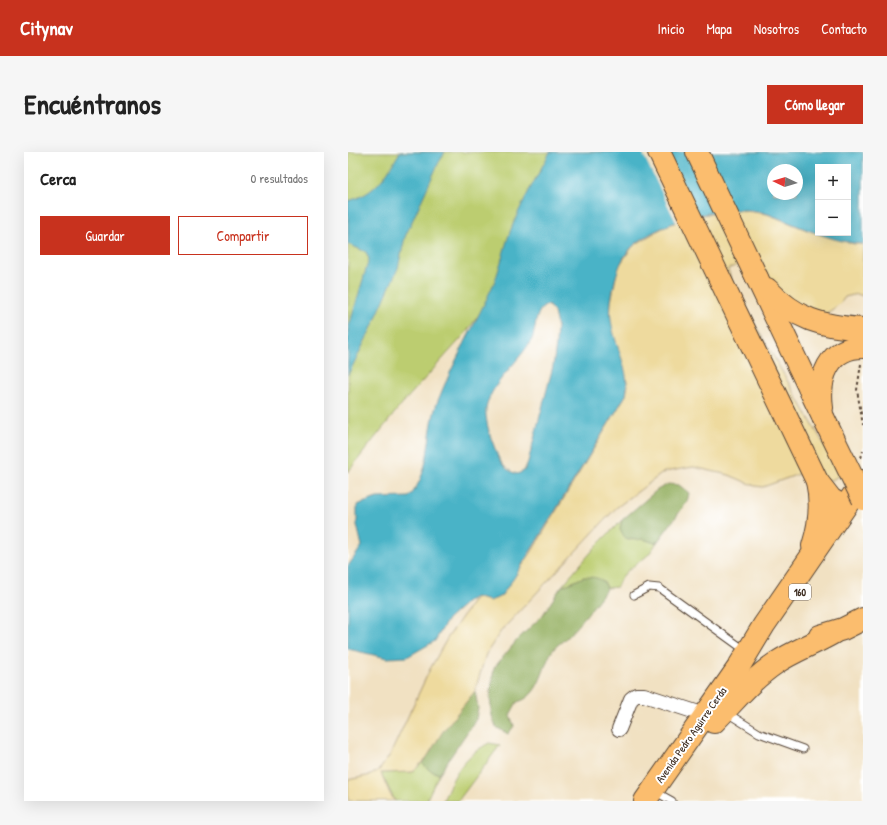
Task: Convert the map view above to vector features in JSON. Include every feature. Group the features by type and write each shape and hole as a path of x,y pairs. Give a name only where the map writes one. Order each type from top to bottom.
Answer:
{"main road":[{"path":"659,152 817,481 820,492 820,514 815,540 808,560"},
{"path":"697,152 823,417 857,505"},
{"path":"757,278 780,301 799,315 829,326 863,329"},
{"path":"823,417 821,384 822,377 829,364 839,354 846,350 863,347"},
{"path":"817,481 831,499 857,505"},
{"name":"Avenida Pedro Aguirre Cerda","path":"743,661 787,611 857,505 863,481"},
{"name":"Avenida Pedro Aguirre Cerda","path":"649,795 671,763 715,713 743,661 808,560 857,505"},
{"path":"715,713 776,662 833,633 852,626 863,619"}],"street":[{"path":"620,729 631,699 636,695 644,695 715,713"}],"lane":[{"path":"634,595 649,586 659,588 743,661"},
{"path":"715,713 759,733 803,749"},
{"path":"649,795 672,801"}],"path":[{"path":"863,359 859,372 857,390 863,425"}],"green space":[{"path":"348,152 615,152 491,298 465,334 401,405 348,472"},
{"path":"668,484 679,485 689,493 687,502 658,541 655,543 643,539 636,540 625,538 620,529 622,520 657,490"},
{"path":"622,520 620,529 629,540 643,539 655,543 658,541 647,556 625,573 617,587 607,588 605,583 584,577 561,587 599,543"},
{"path":"584,577 601,580 607,588 578,625 552,651 536,688 525,699 517,702 510,715 514,726 508,734 496,727 492,716 490,698 494,668 518,639 542,616 561,587"},
{"path":"475,691 478,708 476,719 439,774 429,770 422,763 443,731"},
{"path":"489,743 500,745 458,801 443,801 460,767 472,754"},
{"path":"422,763 429,770 439,774 426,801 395,801 381,773 413,772"}],"sand":[{"path":"732,209 767,214 815,232 815,236 827,236 854,244 863,244 863,296 857,294 845,297 839,305 819,319 816,323 743,263 728,269 733,286 841,474 832,480 823,479 807,471 763,487 755,486 729,475 693,467 664,472 616,508 501,631 486,654 475,691 443,731 427,757 413,772 381,773 390,794 395,801 348,801 348,780 371,775 380,769 390,755 430,669 448,637 476,597 489,601 501,596 531,553 626,395 628,385 610,324 611,302 618,267 633,246 659,230 680,220"}],"water":[{"path":"400,152 445,152 438,164 405,237 398,268 372,327 348,375 348,330 369,259 366,252 348,244 348,201 366,194 373,188 385,176"},
{"path":"550,152 863,152 863,244 851,243 824,236 851,236 851,164 815,164 815,232 768,214 735,210 698,215 679,221 661,228 633,246 620,265 615,279 610,314 615,338 623,361 627,384 626,395 514,578 501,596 495,599 489,601 476,597 469,600 448,619 435,641 407,657 387,658 348,649 348,566 362,546 357,525 357,505 377,498 409,497 416,487 422,476 428,452 431,427 437,403 494,283 508,237 527,195","holes":["548,305 554,312 557,326 553,366 528,462 524,471 517,474 504,467 498,456 488,427 486,416 487,406 490,396 496,386 532,339 540,310"]}],"pier":[{"path":"642,152 668,152 681,222 677,224"}]}
